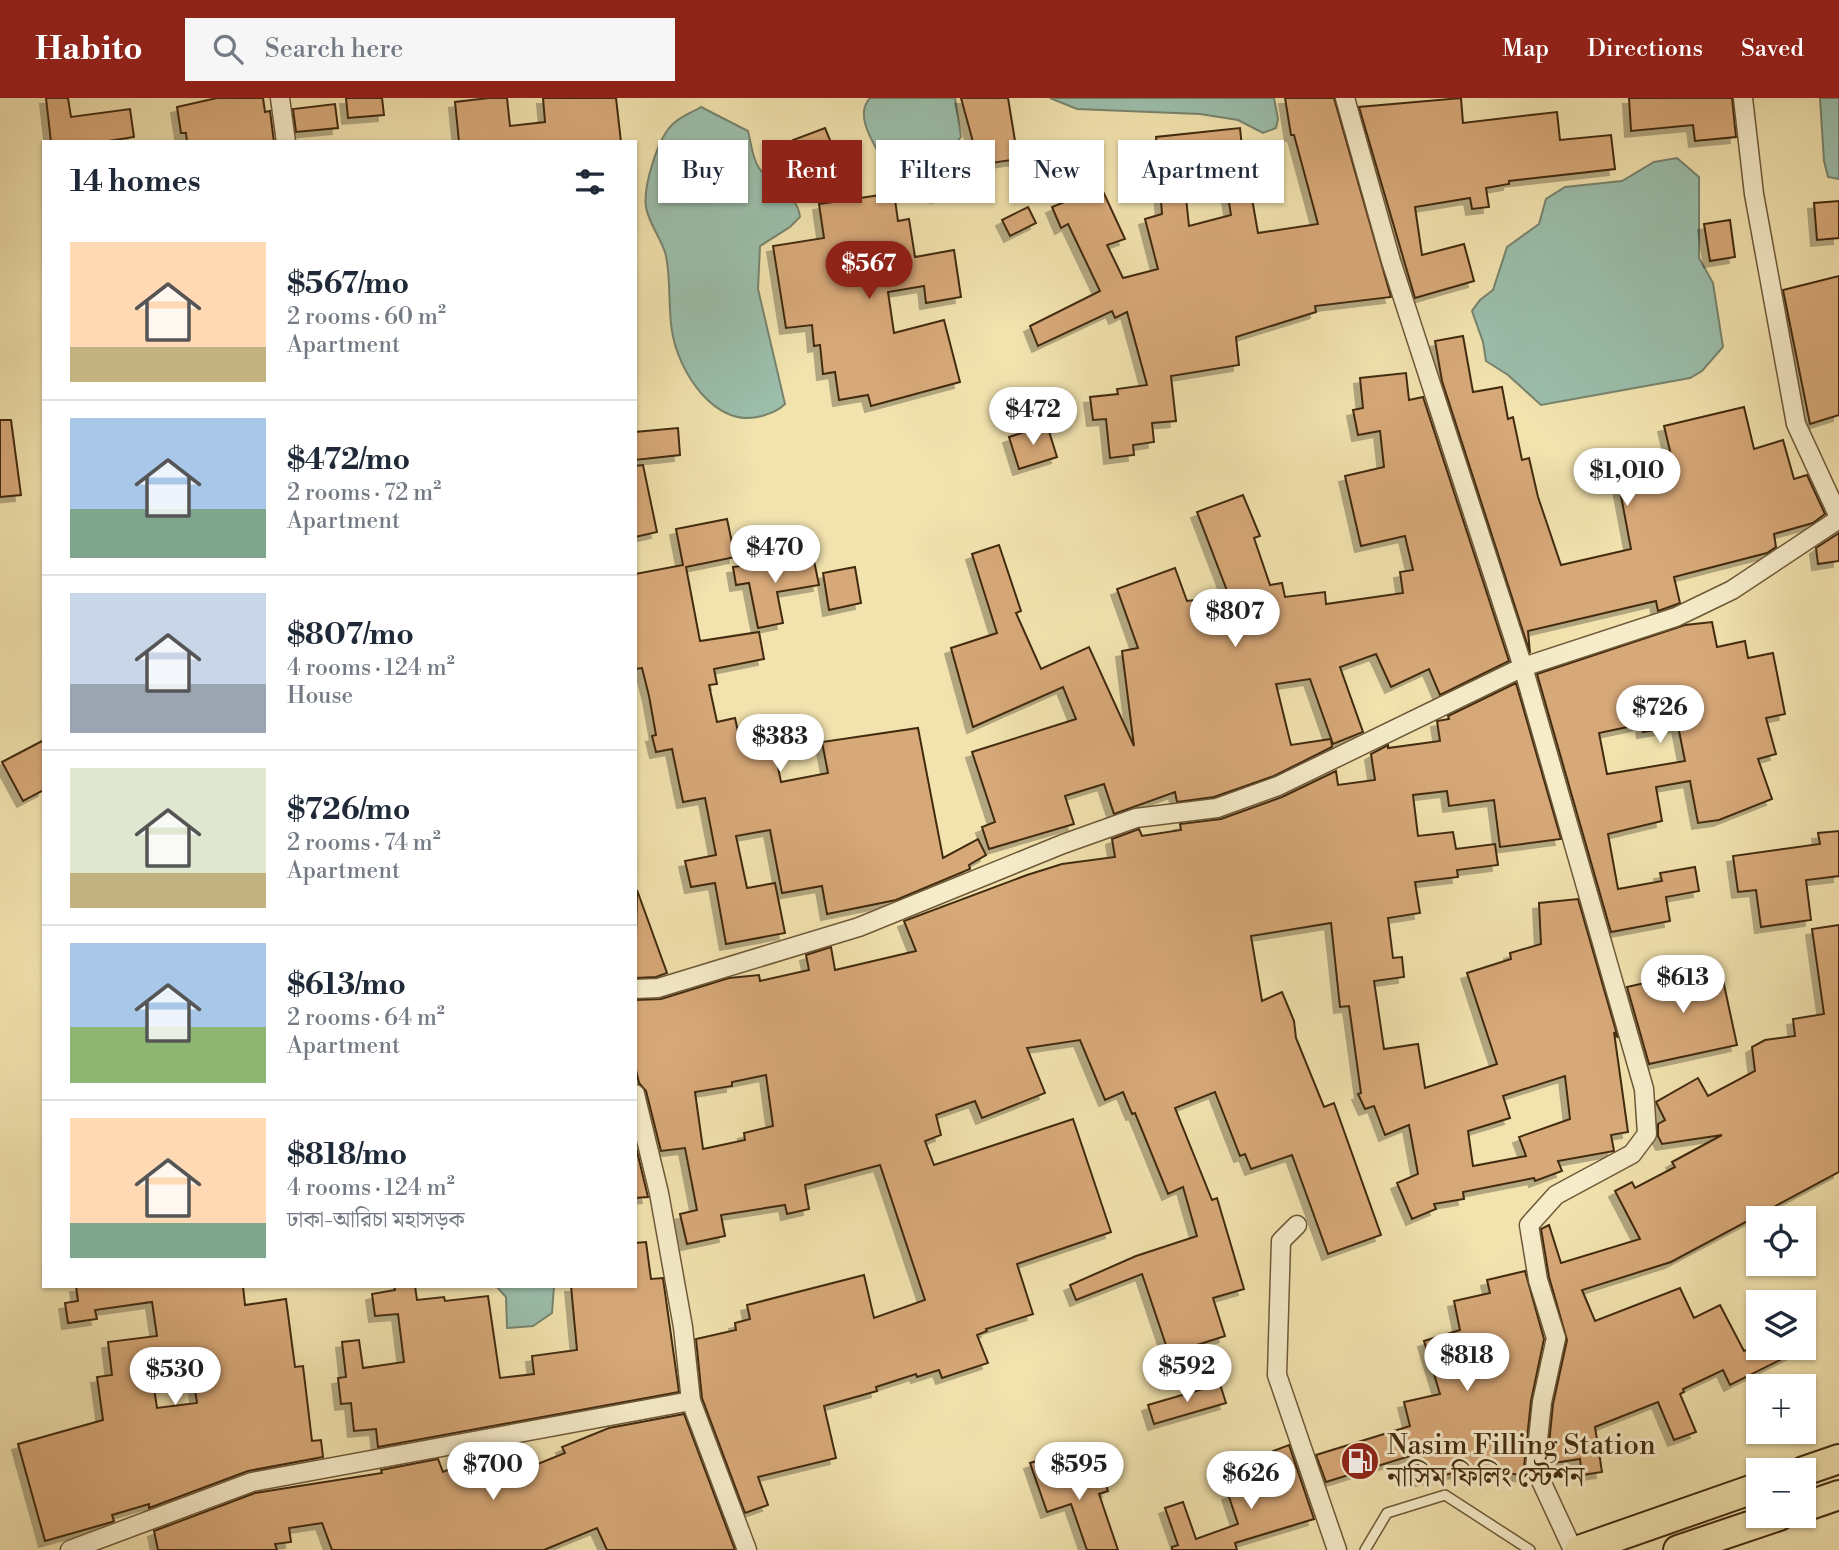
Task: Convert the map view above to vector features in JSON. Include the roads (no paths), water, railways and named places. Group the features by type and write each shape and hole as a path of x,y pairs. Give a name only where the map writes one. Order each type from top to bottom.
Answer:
{"highway":[{"path":"1816,1467 1839,1459"},
{"path":"1579,1550 1746,1492"},
{"path":"1816,1503 1839,1495"},
{"path":"1678,1550 1746,1527"}],"street":[{"path":"280,98 286,140"},
{"path":"1345,98 1391,261 1523,667 1644,1089 1647,1134 1632,1154 1556,1195 1530,1226 1538,1280 1556,1338 1542,1402 1535,1468 1573,1550"},
{"path":"637,989 658,988 859,928 1050,849 1136,818 1217,808 1278,786 1523,667 1676,617 1732,590 1839,518 1796,424 1754,194 1743,98"},
{"path":"637,1102 659,1193 683,1327 691,1401 747,1550"},
{"path":"1297,1225 1281,1241 1277,1375 1338,1550"},
{"path":"69,1550 252,1482 691,1401"}],"lane":[{"path":"1365,1550 1387,1513 1445,1495 1530,1550"}],"place":[{"name":"Nasim Filling Station নাসিম ফিলিং স্টেশন","path":"1360,1461"}]}
